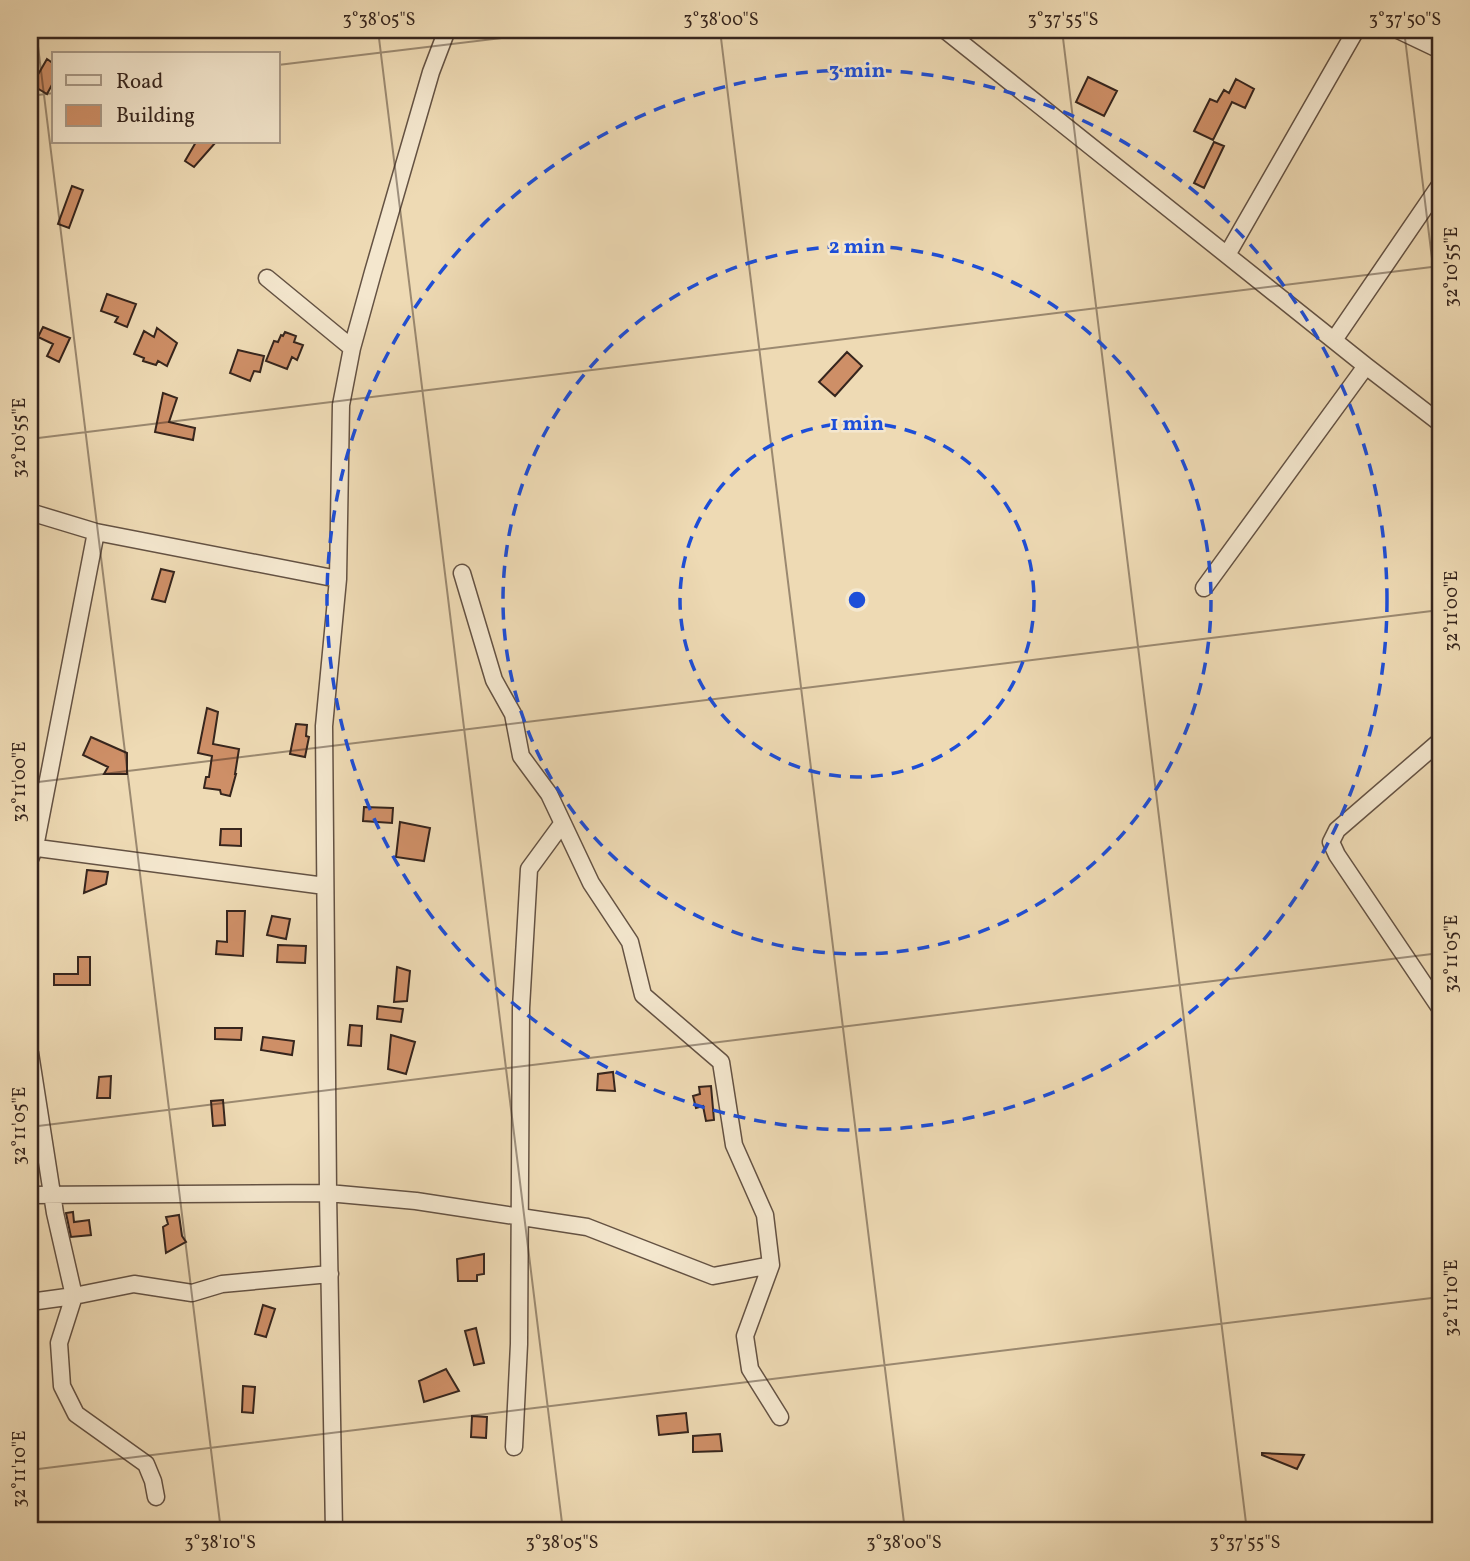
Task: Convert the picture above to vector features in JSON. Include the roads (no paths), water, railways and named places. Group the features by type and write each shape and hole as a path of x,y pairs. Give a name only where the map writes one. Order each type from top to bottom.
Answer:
{"street":[{"path":"334,1531 324,726 338,579 341,405 352,348 430,72 447,30"},
{"path":"945,30 1440,423"},
{"path":"1227,255 1356,30"},
{"path":"1398,30 1440,50"},
{"path":"1334,341 1440,185"},
{"path":"267,278 352,348"},
{"path":"1205,588 1366,366"},
{"path":"30,512 96,532 338,579"},
{"path":"96,532 31,851 325,886"},
{"path":"463,573 494,680 513,714 521,757 549,794 591,883 630,942 643,995 721,1062 734,1145 765,1215 771,1265 745,1336 750,1369 780,1417"},
{"path":"1440,741 1337,830 1331,842 1440,1008"},
{"path":"514,1447 519,1344 521,1008 529,869 562,824"},
{"path":"30,1053 52,1195 74,1296 59,1343 62,1386 76,1414 146,1464 156,1497"},
{"path":"30,1195 328,1193 416,1201 587,1227 713,1276 771,1265"},
{"path":"30,1302 134,1284 192,1293 222,1284 330,1274"}]}
